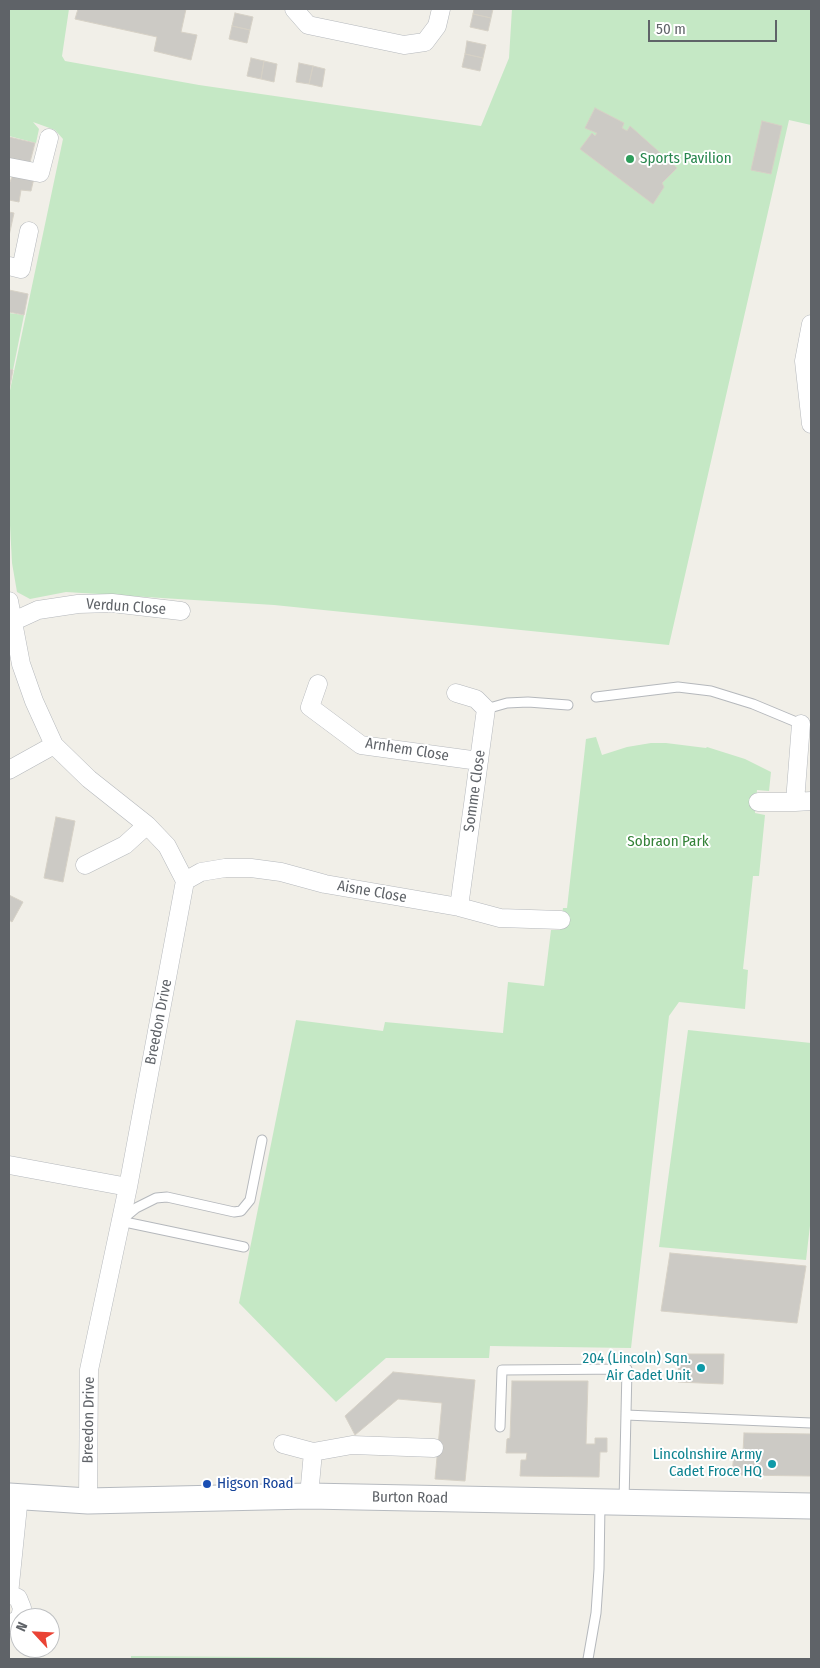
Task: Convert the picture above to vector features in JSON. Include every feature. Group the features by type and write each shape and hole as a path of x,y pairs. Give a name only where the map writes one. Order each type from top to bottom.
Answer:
{"main road":[{"name":"Burton Road","path":"14,1496 88,1501 309,1496 811,1506"}],"street":[{"path":"294,9 308,25 404,45 425,42 437,26 441,9"},
{"path":"9,167 40,173 49,138"},
{"path":"9,266 21,269 29,230"},
{"path":"811,324 809,350 804,362 811,424"},
{"path":"9,600 21,664 34,701 54,745 89,779 147,825 168,846 185,881"},
{"name":"Verdun Close","path":"14,621 38,610 78,604 112,603 181,611"},
{"name":"Arnhem Close","path":"318,684 310,707 361,745 479,761"},
{"path":"456,693 476,698 486,709"},
{"name":"Somme Close","path":"459,907 486,709"},
{"path":"758,802 803,802 802,724"},
{"path":"9,770 54,745"},
{"path":"85,865 124,846 147,825"},
{"name":"Aisne Close","path":"185,881 201,872 225,868 252,868 281,872 326,884 459,907 500,918 561,920"},
{"name":"Breedon Drive","path":"88,1501 90,1370 128,1187 185,881"},
{"path":"9,1165 128,1187"},
{"path":"283,1444 313,1452 352,1445 434,1448"},
{"path":"309,1496 313,1452"},
{"path":"9,1625 18,1621 22,1611 20,1601 9,1594 14,1496"}],"lane":[{"path":"596,697 678,687 711,691 753,704 802,724"},
{"path":"486,709 507,703 528,702 568,705"},
{"path":"120,1221 136,1208 156,1198 167,1198 234,1212 241,1211 250,1200 262,1140"},
{"path":"120,1221 244,1247"},
{"path":"500,1427 502,1370 627,1369 624,1502"},
{"path":"626,1415 811,1423"},
{"path":"588,1659 596,1613 600,1501"}],"green space":[{"path":"9,9 69,9 62,56 65,61 199,85 481,126 509,58 512,9 811,9 811,125 789,120 669,645 274,605 66,592 30,599 17,592 12,563 9,506 9,395 63,139 55,130 33,122 39,129 36,143 9,136"},
{"path":"9,313 24,315 13,370 9,369"},
{"name":"Sobraon Park","path":"596,737 602,755 627,747 651,743 707,747 745,759 771,772 769,791 757,790 755,813 765,815 759,876 753,876 743,969 748,970 745,1009 679,1002 669,1016 631,1348 490,1346 489,1358 386,1358 336,1402 239,1303 296,1020 383,1031 385,1022 503,1033 508,982 544,986 551,930 560,930 563,908 567,908 586,739"},
{"path":"688,1030 811,1043 811,1217 806,1260 659,1247"},
{"path":"131,1656 502,1659 131,1659"}],"building":[{"path":"78,9 186,9 181,32 197,35 191,60 154,51 157,37 75,19"},
{"path":"474,9 493,9 491,18 473,14"},
{"path":"235,13 253,17 250,30 232,26"},
{"path":"473,14 491,18 488,31 470,27"},
{"path":"232,26 250,30 247,43 229,39"},
{"path":"467,41 486,45 483,58 465,54"},
{"path":"465,54 483,58 480,71 462,67"},
{"path":"251,58 264,61 261,79 247,76"},
{"path":"264,61 277,64 274,82 261,79"},
{"path":"299,63 313,66 309,84 296,82"},
{"path":"313,66 325,69 322,87 309,84"},
{"name":"Sports Pavilion","path":"595,108 624,123 622,128 627,131 630,126 677,168 662,183 664,187 653,204 580,149 592,133 595,136 597,133 585,128"},
{"path":"762,121 782,126 771,174 751,170"},
{"path":"9,137 35,143 29,166 9,161"},
{"path":"14,172 34,178 31,191 21,190 19,202 9,200 9,182"},
{"path":"9,212 14,213 9,236"},
{"path":"9,290 28,294 24,315 9,312"},
{"path":"9,369 13,370 9,391"},
{"path":"56,817 75,821 63,882 44,878"},
{"path":"9,895 23,902 12,922 9,920"},
{"path":"670,1253 806,1266 797,1323 661,1311"},
{"name":"204 (Lincoln) Sqn. Air Cadet Unit","path":"679,1354 724,1354 723,1384 678,1382"},
{"path":"393,1372 475,1380 465,1481 435,1479 442,1403 398,1399 355,1435 345,1416"},
{"path":"512,1381 588,1381 586,1444 595,1444 595,1438 607,1438 607,1452 600,1452 599,1477 520,1476 521,1460 526,1460 527,1453 506,1453 507,1439 510,1438"},
{"name":"Lincolnshire Army Cadet Froce HQ","path":"744,1433 811,1434 811,1476 732,1475 734,1452 743,1452"}],"place":[{"name":"Sports Pavilion","path":"630,159"},
{"name":"204 (Lincoln) Sqn. Air Cadet Unit","path":"701,1368"},
{"name":"Lincolnshire Army Cadet Froce HQ","path":"772,1464"},
{"name":"Higson Road","path":"207,1484"}]}
